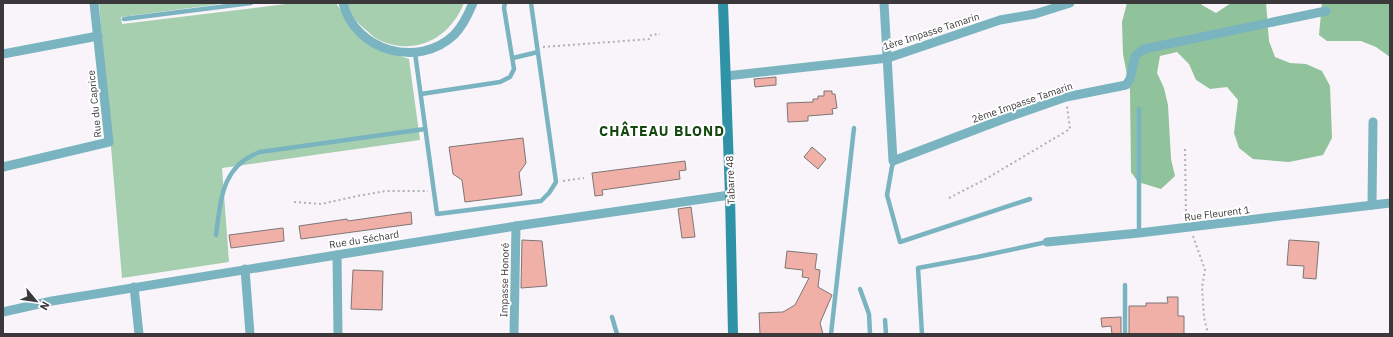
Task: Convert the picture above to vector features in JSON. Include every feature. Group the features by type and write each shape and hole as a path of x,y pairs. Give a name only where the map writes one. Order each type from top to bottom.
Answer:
{"street":[{"name":"Rue du Caprice","path":"3,167 109,142 94,3"},
{"path":"343,3 346,12 357,31 374,44 394,52 415,53 436,47 454,35 467,18 473,3"},
{"name":"Tabarre 48","path":"723,3 733,334"},
{"path":"884,3 893,161"},
{"name":"1ère Impasse Tamarin","path":"726,76 888,58 1000,20 1035,14 1070,3"},
{"name":"2ème Impasse Tamarin","path":"893,161 1066,97 1126,85 1130,79 1135,56 1144,49 1326,11"},
{"path":"3,54 98,36"},
{"path":"1372,205 1373,122"},
{"name":"Rue du Séchard","path":"3,312 52,300 337,254 730,195"},
{"name":"Rue Fleurent 1","path":"1047,242 1139,233 1390,203"},
{"name":"Impasse Honoré","path":"514,334 516,226"},
{"path":"337,254 338,334"},
{"path":"245,270 250,334"},
{"path":"134,287 139,334"}],"lane":[{"path":"124,19 251,3"},
{"path":"421,94 506,80 510,77 514,69 504,8 505,3"},
{"path":"415,53 437,214 541,201 550,193 556,182 531,3"},
{"path":"513,58 538,50"},
{"path":"1139,109 1139,233"},
{"path":"831,334 854,128"},
{"path":"216,235 224,186 229,177 244,160 260,152 425,129"},
{"path":"893,161 887,194 900,242 1030,200"},
{"path":"922,334 918,268 976,258 1047,242"},
{"path":"1124,285 1125,334"},
{"path":"860,289 869,314 870,334"},
{"path":"612,317 617,334"},
{"path":"885,320 886,334"}],"path":[{"path":"538,50 650,39 651,35 660,34"},
{"path":"949,198 984,180 1070,129 1066,97"},
{"path":"1185,149 1186,214 1205,270 1202,287 1204,317 1208,334"},
{"path":"556,182 584,178"},
{"path":"294,202 321,204 386,191 434,191"}],"green space":[{"path":"99,3 228,3 121,17 122,24 294,3 336,3 352,26 376,48 409,59 420,140 222,168 229,262 122,278"},
{"path":"347,3 464,3 450,26 440,35 430,41 418,45 406,46 392,45 375,38 354,18"},
{"path":"1127,3 1201,3 1216,13 1231,3 1266,3 1269,41 1275,57 1290,63 1306,64 1322,71 1330,86 1332,138 1323,155 1289,162 1253,159 1239,148 1234,133 1238,100 1227,87 1210,89 1196,80 1189,64 1177,52 1160,56 1157,73 1164,88 1168,105 1171,159 1175,176 1161,189 1138,182 1131,172 1130,90 1123,54 1122,22"},
{"path":"1322,3 1390,3 1390,57 1376,47 1361,41 1327,41 1319,35"}],"building":[{"path":"776,77 776,85 755,87 754,79"},
{"path":"824,91 832,91 832,94 835,94 837,108 832,109 833,114 808,116 808,121 788,122 787,103 813,102 813,99 818,99 818,96 824,96"},
{"path":"523,138 526,163 519,173 522,195 465,202 462,180 453,174 449,147"},
{"path":"812,147 826,159 818,169 804,157"},
{"path":"685,161 686,170 679,171 680,179 602,190 603,195 595,196 592,173"},
{"path":"691,207 695,237 682,238 678,209"},
{"path":"411,212 412,224 301,239 299,226"},
{"path":"283,228 284,241 231,248 229,235"},
{"path":"522,240 542,241 547,286 521,288"},
{"path":"1289,240 1319,242 1316,279 1303,278 1304,266 1287,265"},
{"path":"787,251 817,254 815,269 820,270 818,287 832,295 820,323 823,334 760,334 759,313 783,312 795,305 809,278 802,277 803,270 785,268"},
{"path":"353,270 383,271 382,310 351,309"},
{"path":"1167,297 1178,297 1178,316 1184,316 1184,334 1129,334 1129,306 1146,306 1146,303 1168,303"},
{"path":"1121,317 1121,334 1112,334 1111,326 1102,327 1101,318"}],"district":[{"name":"CHÂTEAU BLOND","path":"662,131"}]}
